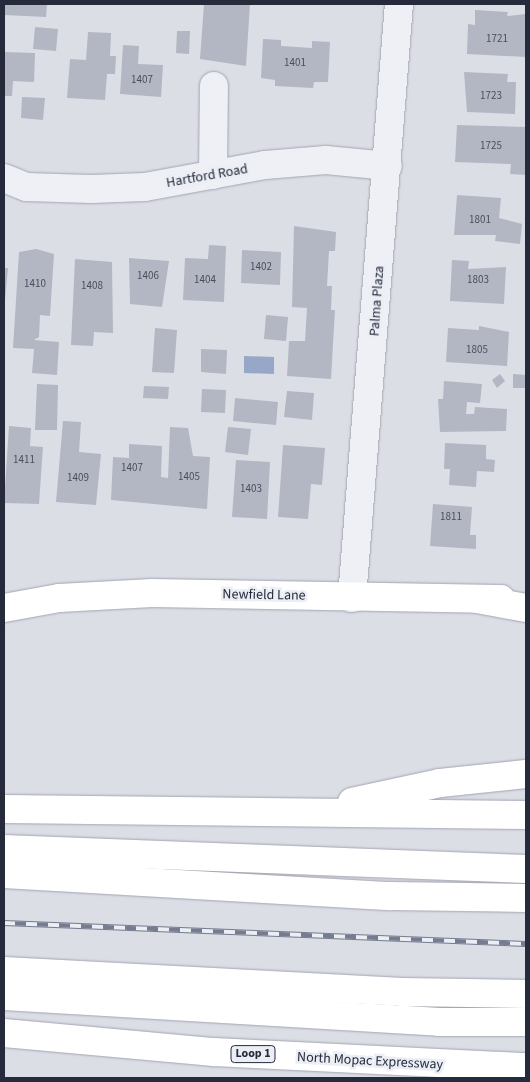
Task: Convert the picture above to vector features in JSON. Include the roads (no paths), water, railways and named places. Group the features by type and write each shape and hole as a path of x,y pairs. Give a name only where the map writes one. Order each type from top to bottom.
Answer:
{"main road":[{"name":"Newfield Lane","path":"4,608 59,598 152,593 526,600"},
{"path":"477,599 526,608"},
{"path":"307,812 440,783 526,774"},
{"path":"4,809 526,815"},
{"path":"4,849 526,869"},
{"path":"4,874 390,896 526,898"},
{"path":"4,971 402,992 526,994"},
{"path":"4,996 439,1022 526,1022"},
{"name":"North Mopac Expressway","path":"4,1033 214,1052 518,1070"}],"street":[{"name":"Palma Plaza","path":"352,598 360,524 400,4"},
{"path":"213,175 214,86"},
{"name":"Hartford Road","path":"11,186 145,186 326,160 388,166"}],"water":[{"path":"244,356 274,357 274,374 244,373"}],"railway":[{"path":"4,923 526,944"}]}
